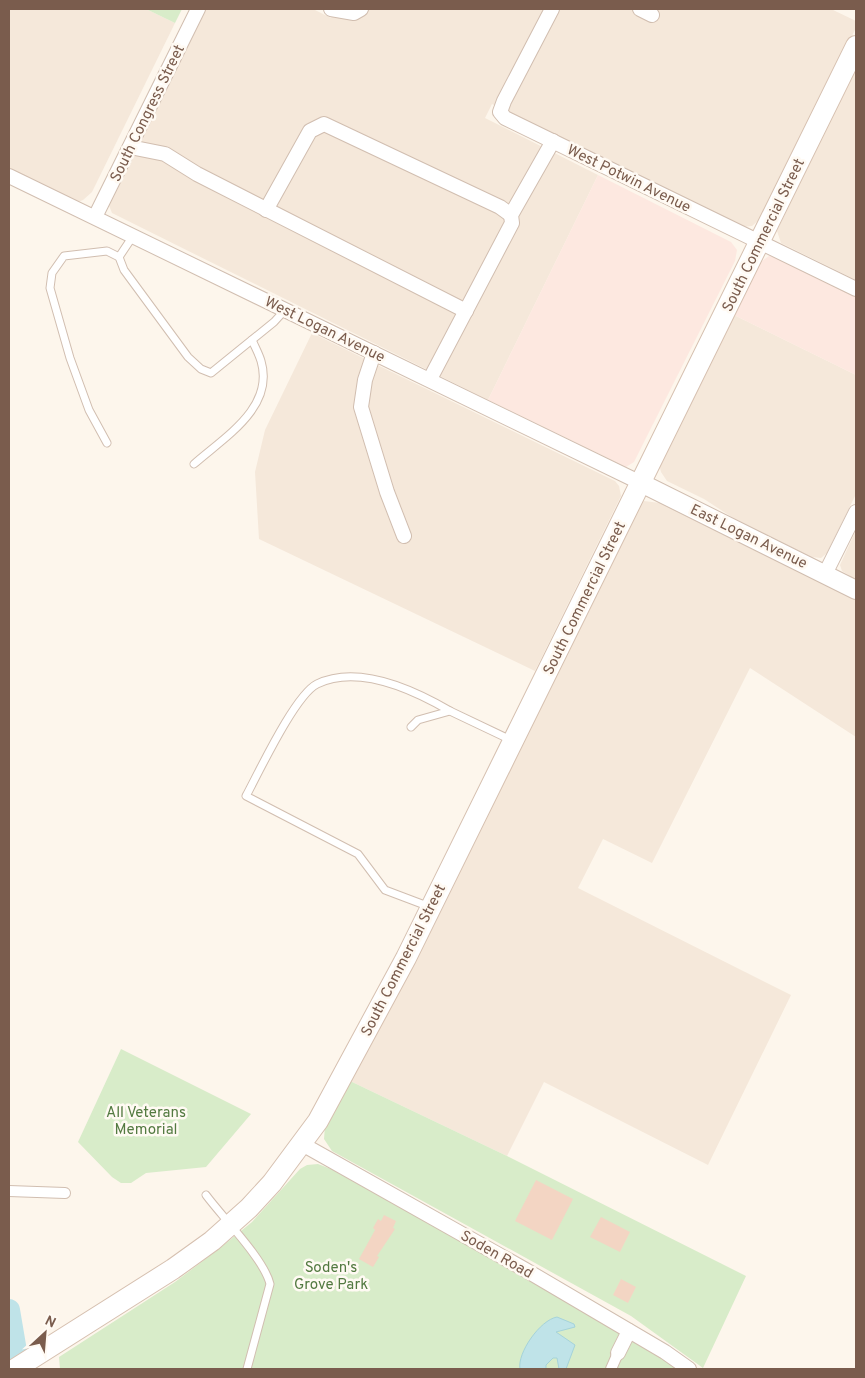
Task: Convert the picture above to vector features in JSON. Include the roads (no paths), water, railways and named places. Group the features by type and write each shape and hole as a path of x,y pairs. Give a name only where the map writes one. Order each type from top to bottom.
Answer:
{"main road":[{"name":"South Commercial Street","path":"15,1369 191,1257 230,1226 272,1183 318,1121 406,958 856,46"}],"street":[{"name":"South Congress Street","path":"95,217 198,9"},
{"path":"331,9 354,13 361,9"},
{"name":"West Potwin Avenue","path":"552,9 500,112 505,118 856,289"},
{"path":"266,210 310,131 324,124 500,207 511,215"},
{"path":"430,379 512,223 511,215 553,141"},
{"path":"130,147 165,154 197,174 266,210 466,311"},
{"name":"West Logan Avenue","path":"9,176 641,483"},
{"path":"374,353 365,380 361,407 387,492 404,536"},
{"name":"East Logan Avenue","path":"641,483 856,590"},
{"path":"825,574 856,512"},
{"name":"Soden Road","path":"302,1144 412,1205 629,1331 689,1369"},
{"path":"9,1192 65,1193"},
{"path":"610,1369 629,1331"}],"lane":[{"path":"119,257 133,236"},
{"path":"107,443 89,410 70,358 50,288 52,273 64,256 107,252 119,257 124,270 188,357 201,369 211,373 252,340 285,309"},
{"path":"194,464 249,416 258,403 262,384 262,363 252,340"},
{"path":"431,907 410,901 385,890 358,854 246,796 288,716 315,684 344,676 390,684 421,694 450,711 513,742"},
{"path":"411,727 418,720 450,711"},
{"path":"206,1196 268,1276 270,1284 247,1369"}],"water":[{"path":"557,1317 574,1324 575,1327 556,1332 575,1345 566,1369 559,1369 557,1358 553,1358 546,1365 546,1369 520,1369 522,1355 531,1338 550,1319"}],"waterway":[{"path":"9,1310 19,1369"}],"park label":[{"name":"All Veterans Memorial","path":"146,1120"},
{"name":"Soden's Grove Park","path":"331,1276"}]}
